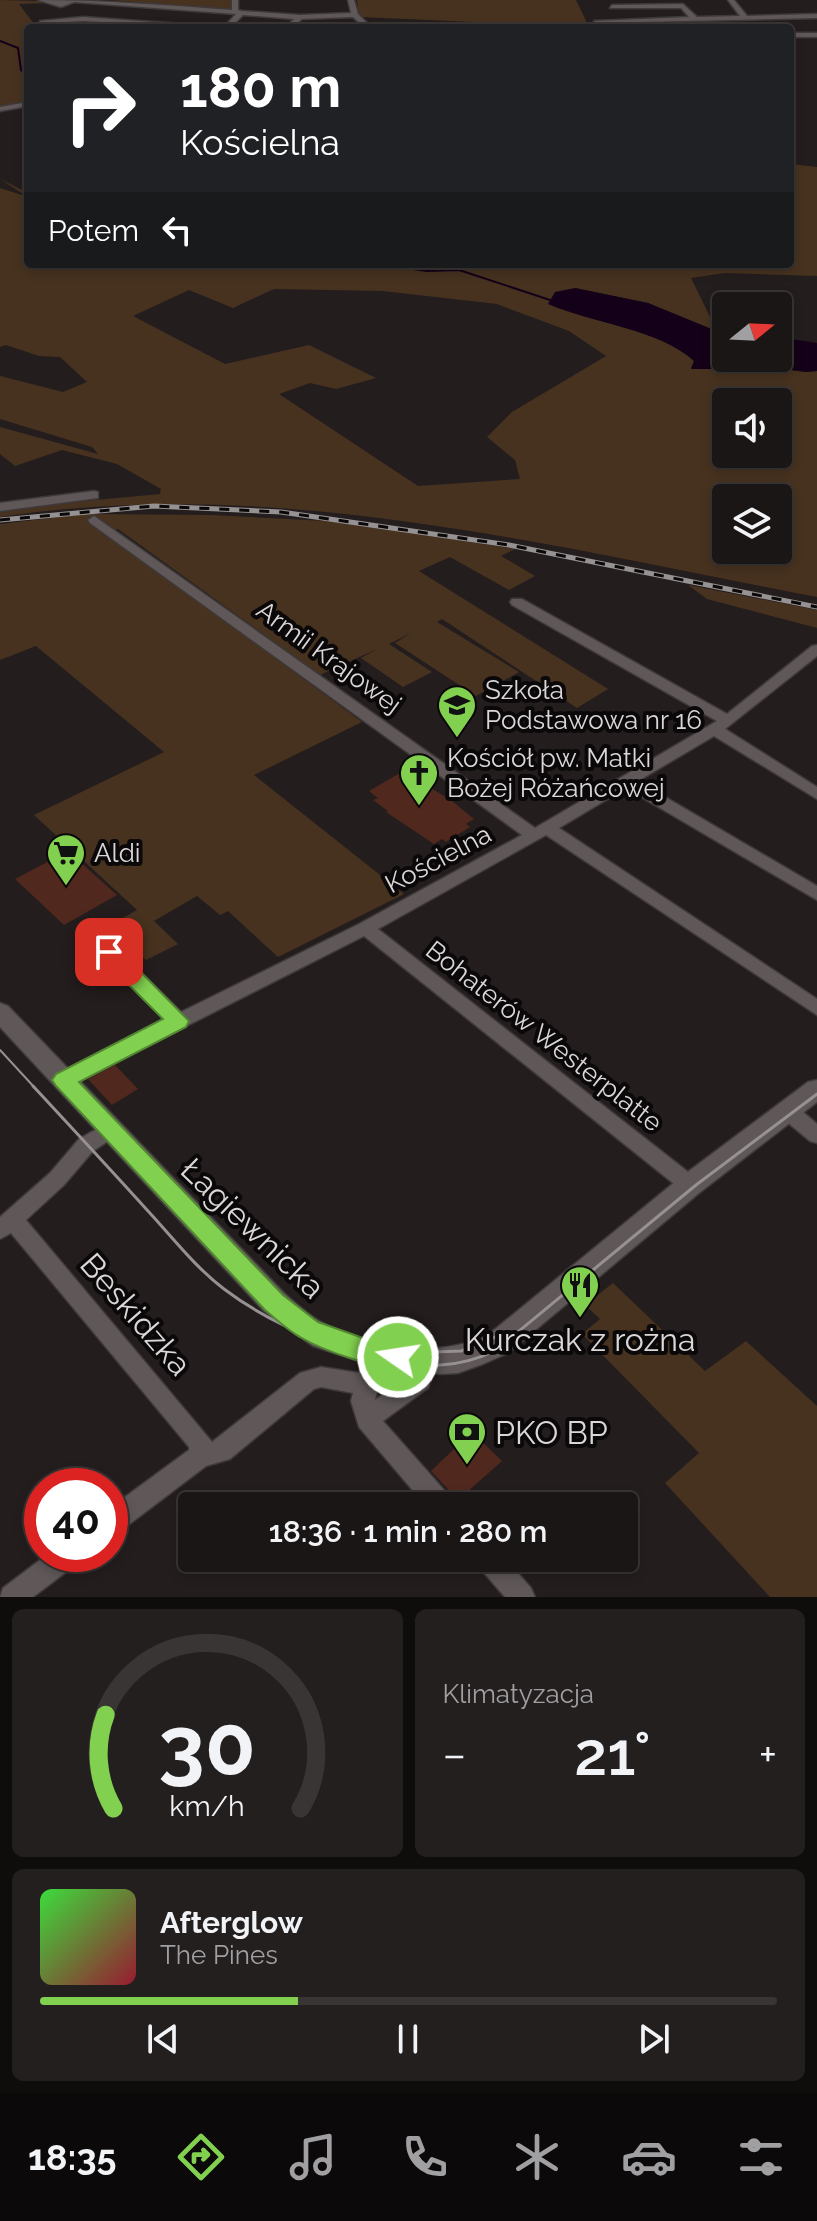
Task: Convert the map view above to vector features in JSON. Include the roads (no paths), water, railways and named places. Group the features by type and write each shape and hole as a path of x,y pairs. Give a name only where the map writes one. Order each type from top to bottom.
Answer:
{"street":[{"path":"41,0 61,5 71,0 300,17 357,17"},
{"path":"83,0 104,1"},
{"path":"235,0 238,12"},
{"path":"351,0 357,17 365,24"},
{"path":"731,0 745,18"},
{"path":"612,7 683,6 695,19"},
{"path":"788,8 796,17"},
{"path":"229,24 238,12"},
{"path":"597,21 817,16"},
{"path":"292,24 300,17"},
{"path":"45,24 43,21 83,19 154,24"},
{"path":"794,35 817,35"},
{"path":"800,35 817,48"},
{"path":"0,109 24,105"},
{"path":"3,504 94,495"},
{"name":"Armii Krajowej","path":"94,520 541,832 817,1008"},
{"path":"517,602 722,726 817,794"},
{"name":"Kościelna","path":"63,1080 365,928 541,832 722,726 817,649"},
{"path":"628,782 817,894"},
{"name":"Bohaterów Westerplatte","path":"365,928 690,1185"},
{"path":"109,952 178,1021"},
{"name":"Łagiewnicka","path":"0,1012 274,1302 309,1330 375,1353 426,1362 460,1360 498,1344 690,1185 817,1089"},
{"path":"788,1111 817,1135"},
{"path":"6,1224 57,1179 86,1145 109,1130"},
{"name":"Beskidzka","path":"6,1224 191,1428 201,1444 200,1456"},
{"path":"375,1353 363,1401 367,1419 430,1492"},
{"path":"367,1419 420,1381 426,1362"},
{"path":"128,1510 200,1456 222,1451 308,1380 321,1377 366,1385"},
{"path":"12,1597 45,1572"},
{"path":"500,1572 522,1597"}],"waterway":[{"path":"0,41 18,48 24,73"},
{"path":"406,268 459,270 550,300"}],"tram line":[{"path":"0,1050 35,1088"},
{"path":"33,1086 194,1262 224,1289 278,1322 337,1347 378,1358 424,1365 453,1364 496,1350 696,1185 817,1094"},
{"path":"408,1353 461,1351 500,1335"}],"railway":[{"path":"0,520 154,506 281,512 509,545 817,607"}],"place":[{"name":"Szkoła Podstawowa nr 16","path":"457,739"},
{"name":"Kościół pw. Matki Bożej Różańcowej","path":"419,807"},
{"name":"Aldi","path":"66,887"},
{"name":"Kurczak z rożna","path":"580,1319"},
{"name":"PKO BP","path":"467,1466"}]}
